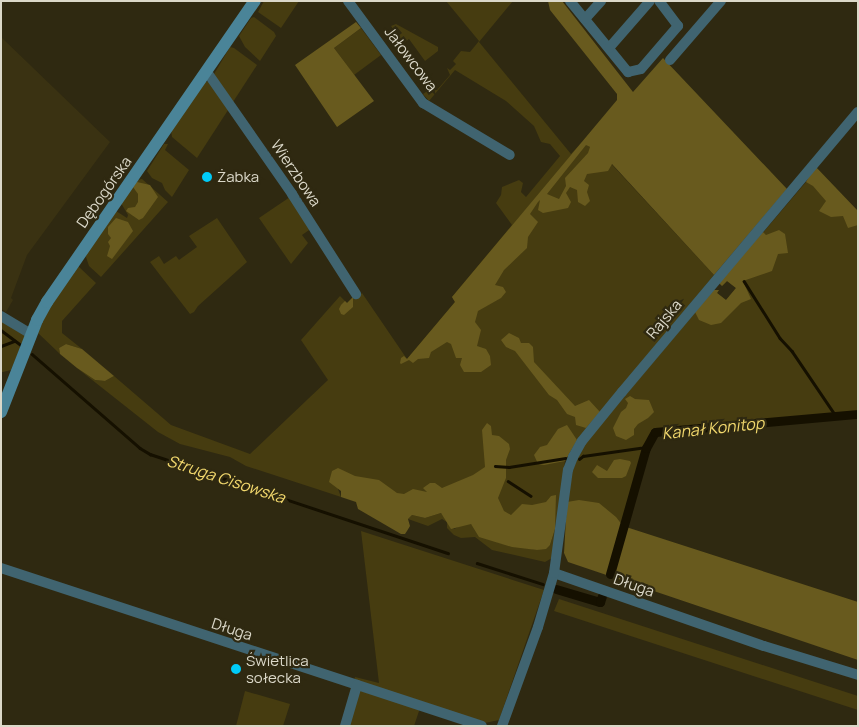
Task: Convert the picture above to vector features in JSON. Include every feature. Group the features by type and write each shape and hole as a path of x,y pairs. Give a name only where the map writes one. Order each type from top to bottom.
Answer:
{"street":[{"name":"Dębogórska","path":"1,412 31,334 47,302 255,1"},
{"name":"Jałowcowa","path":"348,1 423,103 510,155"},
{"path":"570,1 628,72 641,69 678,26 659,1"},
{"path":"585,19 601,1"},
{"path":"609,48 650,1"},
{"path":"670,60 721,1"},
{"name":"Wierzbowa","path":"207,72 301,208 356,294"},
{"name":"Rajska","path":"554,573 568,470 582,441 858,112"},
{"path":"1,316 31,334"},
{"name":"Długa","path":"1,568 482,726"},
{"path":"502,726 538,627 554,573"},
{"name":"Długa","path":"554,573 764,646 858,675"},
{"path":"345,726 357,685"}],"shaded area":[{"path":"264,1 299,1 281,28 258,12"},
{"path":"446,1 513,1 479,42 571,154 582,142 604,156 714,275 577,440 565,461 552,558 545,562 492,550 475,537 461,538 454,535 447,528 447,522 442,519 428,526 408,519 412,515 425,518 441,513 454,529 464,524 471,524 488,538 500,543 537,550 550,545 555,529 555,510 539,525 338,489 341,497 246,466 230,457 180,444 158,432 77,368 95,380 105,381 114,376 171,425 250,454 328,380 301,340 340,296 347,303 354,296 356,298 362,293 407,359 455,302 452,297 512,225 496,203 501,195 502,187 519,180 523,183 521,192 526,197 560,156 550,144 541,142 534,126 506,101 455,70 429,101 423,94 429,90 437,90 450,75 447,68 450,70 456,64 453,61 461,51 470,52 479,41"},
{"path":"548,1 562,1 633,92 663,58 787,189 714,275 612,164 608,171 587,174 584,181 589,185 587,192 590,201 585,206 578,202 577,190 570,187 566,193 571,202 568,208 543,213 538,210 540,200 538,202 530,214 538,222 528,237 527,248 504,270 495,285 503,287 506,292 501,298 478,311 475,322 481,330 477,346 486,349 490,356 491,365 481,372 464,372 460,365 462,358 456,358 451,344 447,342 431,352 429,358 418,359 413,363 409,360 401,364 401,358 404,356 407,359 455,302 452,297 617,100 617,94 550,10","holes":["586,145 590,147 588,153 565,178 566,186 559,199 547,194"]},
{"path":"254,17 274,32 276,36 260,61 245,47 239,36 251,18"},
{"path":"356,22 361,28 334,48 374,101 337,127 295,65"},
{"path":"396,24 438,47 438,51 425,61 409,39 404,43 398,36 402,33 397,27 393,29 391,26"},
{"path":"361,28 381,55 354,75 334,48"},
{"path":"1,37 110,142 27,255 11,298 13,300 6,312 1,309"},
{"path":"230,47 257,65 233,102 214,74"},
{"path":"210,81 230,107 197,158 172,137 171,130 205,82"},
{"path":"164,144 168,144 165,150 189,170 172,197 165,190 162,183 152,178 147,171"},
{"path":"815,166 858,211 858,225 848,228 843,216 831,217 819,211 826,201 813,186 806,182"},
{"path":"810,173 858,211 858,411 659,429 651,432 648,437 623,526 567,508 572,473 581,448 714,290 719,290 717,293 726,300 736,288 727,281 722,286 761,235 806,182"},
{"path":"142,179 168,202 101,277 89,266 86,257 87,252 116,211 127,218 128,215 121,203 137,180"},
{"path":"137,182 150,185 158,197 143,218 139,220 126,211 128,208 135,207 138,202 138,194 133,187"},
{"path":"290,197 312,228 302,235 308,243 291,264 259,218"},
{"path":"116,218 128,222 133,231 112,259 107,256 110,246 108,242 111,238 108,234 108,227"},
{"path":"217,218 247,262 190,314 150,262 159,256 164,264 176,256 179,260 197,247 189,236"},
{"path":"779,230 785,234 788,253 778,254 772,271 743,281 751,299 741,303 721,323 711,325 699,320 695,312 714,290 719,290 717,293 726,300 736,288 727,281 722,286 719,283 763,232 766,235"},
{"path":"78,266 96,283 62,321 62,333 82,349 66,344 59,348 60,354 38,333 47,312"},
{"path":"353,297 353,307 344,315 341,314 339,309 341,305 345,301 347,303"},
{"path":"1,321 26,334 11,370 3,372 1,372"},
{"path":"509,333 519,338 521,343 529,343 533,347 534,362 575,406 589,400 600,412 586,428 576,425 575,417 567,414 557,400 549,395 515,351 506,347 501,340"},
{"path":"66,344 82,349 114,376 105,381 95,380 77,368 60,354 59,348"},
{"path":"630,396 635,399 649,400 654,412 638,424 634,429 634,435 626,440 616,436 613,428 621,412 626,408 628,403 625,399"},
{"path":"487,423 491,426 492,435 499,436 509,444 510,449 506,460 506,478 498,498 504,511 511,515 522,504 532,505 546,502 551,496 556,495 555,529 550,545 546,549 537,550 512,547 479,537 471,524 451,529 441,513 425,518 412,515 408,519 410,526 405,534 401,534 358,509 356,502 341,497 341,491 329,482 332,471 338,468 355,476 379,480 397,493 404,494 413,489 427,492 423,488 430,483 435,483 442,488 473,475 485,467 482,430"},
{"path":"567,425 577,440 565,461 544,465 538,464 534,455 540,447 547,445 558,429"},
{"path":"614,460 630,461 631,463 626,476 622,478 598,478 592,472 597,465 607,471"},
{"path":"579,500 599,503 616,517 623,526 858,602 858,660 568,562 564,553 567,502"},
{"path":"361,531 544,590 499,720 485,723 422,702 414,726 342,726 355,677 379,683"},
{"path":"559,599 858,696 858,710 554,611"},
{"path":"245,691 290,704 283,726 236,726"}],"waterway":[{"path":"744,281 780,338 792,351 836,416"},
{"name":"Struga Cisowska","path":"1,330 21,345"},
{"name":"Struga Cisowska","path":"1,346 14,341"},
{"name":"Struga Cisowska","path":"32,354 140,448 150,454 448,553"},
{"name":"Kanał Konitop","path":"610,574 646,448 655,432 858,414"},
{"path":"579,459 583,456 640,448"},
{"path":"495,466 509,467 565,458"},
{"path":"508,481 531,496"},
{"name":"Struga Cisowska","path":"477,563 543,584"},
{"name":"Struga Cisowska","path":"556,589 600,602 602,596"}],"place":[{"name":"Żabka","path":"207,177"},
{"name":"Świetlica sołecka","path":"236,669"}]}
